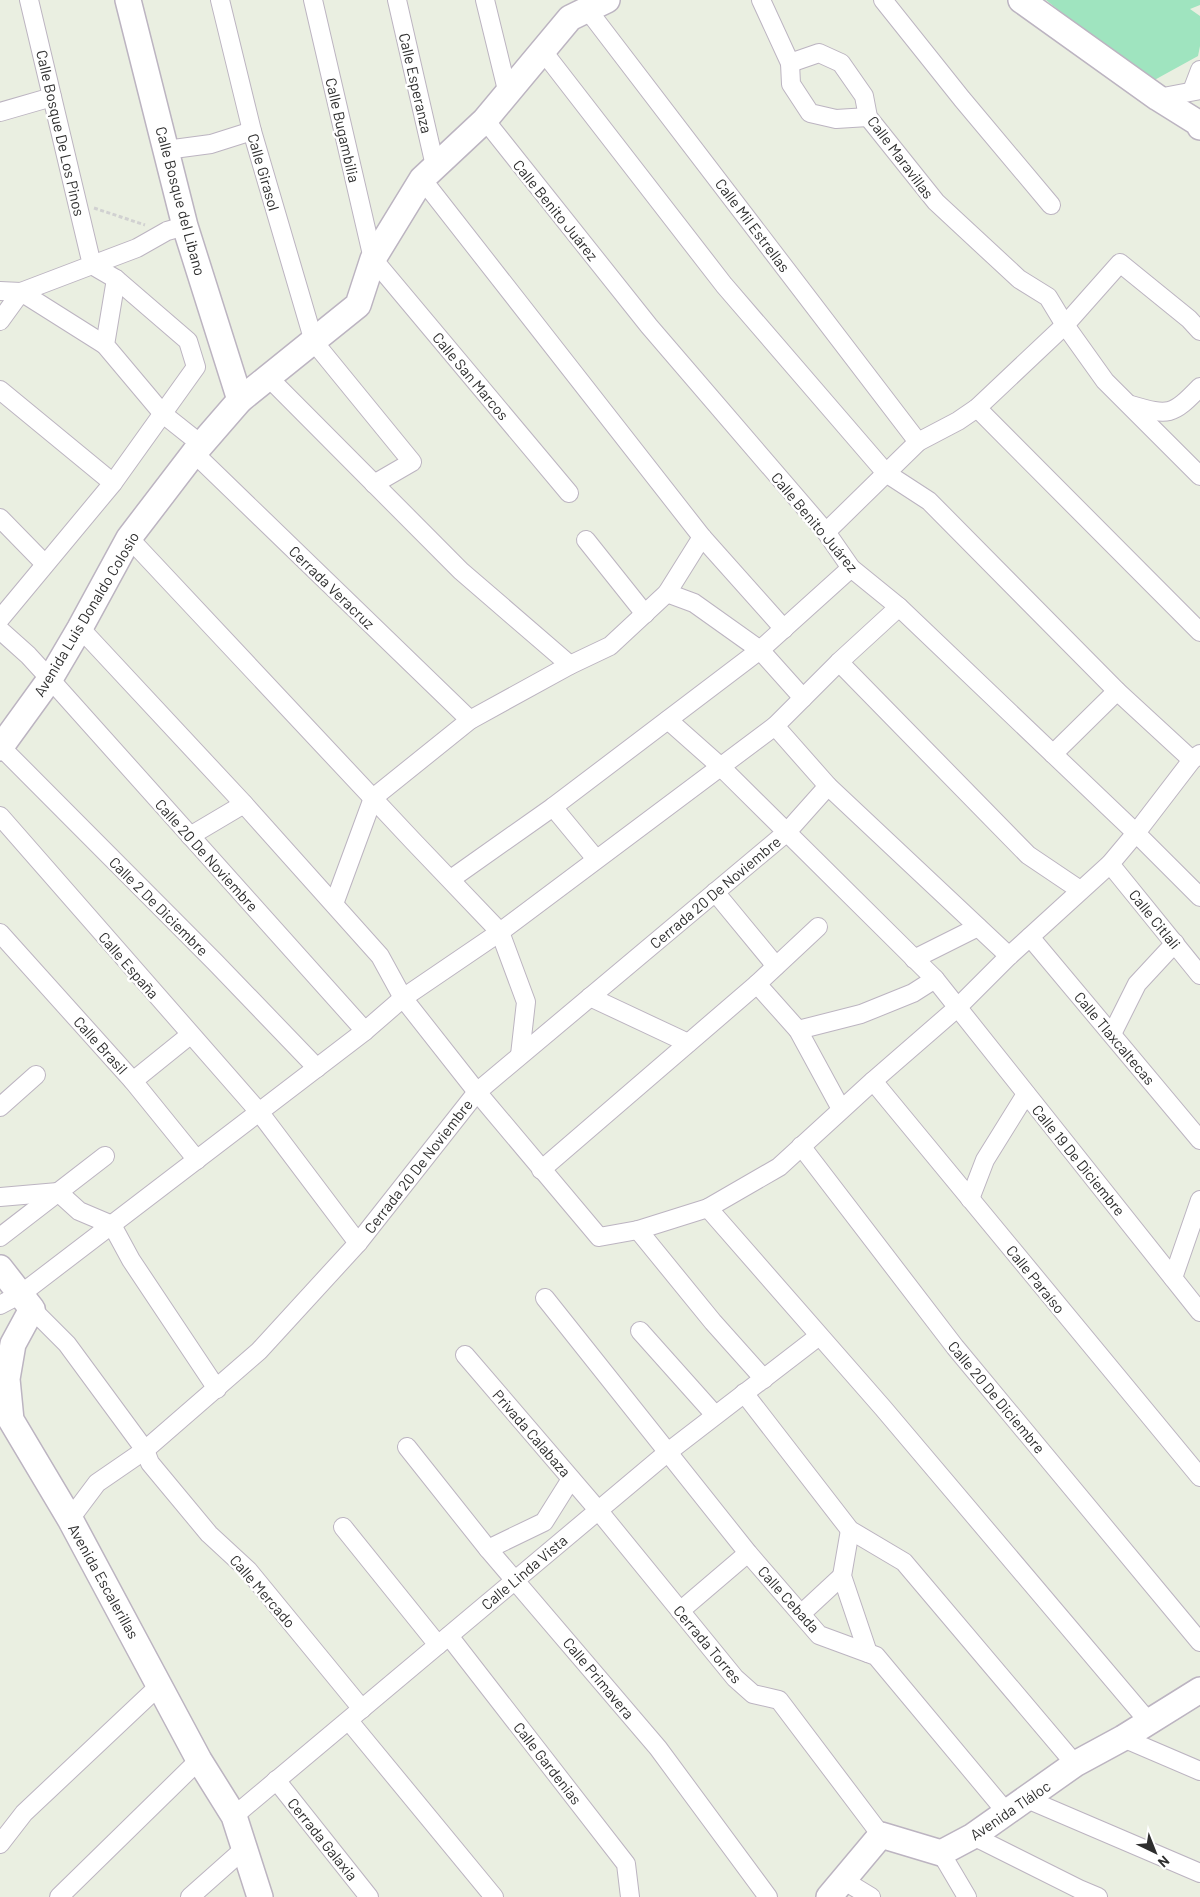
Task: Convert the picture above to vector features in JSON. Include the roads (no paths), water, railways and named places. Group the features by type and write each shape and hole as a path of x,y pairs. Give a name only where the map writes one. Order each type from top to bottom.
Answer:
{"main road":[{"name":"Calle Bosque del Libano","path":"128,0 166,150 176,229 240,400"},
{"path":"1021,0 1199,125"},
{"name":"Avenida Luis Donaldo Colosio","path":"0,747 50,678 80,628 129,538 198,449 240,400 358,306 373,259 429,172 485,120 542,50 583,7"},
{"path":"0,1268 18,1303"},
{"name":"Avenida Escalerillas","path":"18,1303 7,1378 11,1420 70,1519 199,1760 234,1816 260,1897"},
{"name":"Avenida Tláloc","path":"941,1853 973,1836 1075,1764 1123,1738 1148,1720 1200,1690"},
{"path":"836,1888 881,1834 941,1853"}],"street":[{"name":"Calle Bosque De Los Pinos","path":"29,0 92,265"},
{"name":"Calle Girasol","path":"220,0 252,131 314,342"},
{"name":"Calle Bugambilia","path":"313,0 373,259"},
{"name":"Calle Esperanza","path":"397,0 429,172"},
{"path":"485,0 508,94"},
{"path":"761,0 790,63 790,84 810,113 836,119 868,116"},
{"path":"883,0 962,99 1051,205"},
{"name":"Calle Mil Estrellas","path":"583,7 918,442"},
{"path":"80,628 244,804 380,956 403,998 477,1092 599,1237 638,1230 708,1208 779,1167 873,1081 957,1008 1009,956 1110,864 1136,833 1196,757 1117,691 928,501 886,473 724,285 542,50"},
{"name":"Calle Maravillas","path":"790,63 819,53 841,63 864,96 868,116 936,202 1020,279 1048,297 1065,325 1105,381 1200,476"},
{"path":"1158,98 1196,91 1200,70"},
{"path":"0,112 52,97"},
{"name":"Calle Benito Juárez","path":"485,120 649,326 826,532 851,568 899,607 1136,833 1200,897"},
{"path":"166,150 211,144 252,131"},
{"path":"429,172 702,537 784,629"},
{"path":"0,291 21,292 137,248 176,229"},
{"name":"Calle San Marcos","path":"373,259 569,493"},
{"path":"826,532 918,442 978,408 1065,325 1120,263 1189,319 1200,332"},
{"path":"0,619 113,482 196,367 188,341 116,279 92,265"},
{"path":"105,345 116,279"},
{"path":"0,321 21,292"},
{"path":"21,292 105,345 163,414"},
{"path":"314,342 412,462 374,484"},
{"path":"268,377 461,571 570,665"},
{"path":"1128,404 1158,412 1170,412 1181,406 1200,387"},
{"path":"0,390 113,482"},
{"path":"978,408 1200,632"},
{"name":"Cerrada Veracruz","path":"163,414 470,720"},
{"path":"1,522 45,564"},
{"path":"334,904 372,798 470,720 570,665 610,646 667,593 702,537"},
{"path":"129,538 500,932 526,1002 520,1056"},
{"path":"586,540 644,614"},
{"path":"451,879 553,807 760,650 851,568"},
{"path":"667,593 694,603 760,650 803,698"},
{"path":"18,1303 112,1226 365,1031 403,998 500,932 775,726 839,662 899,607"},
{"name":"Calle 20 De Noviembre","path":"0,630 50,678 365,1031"},
{"path":"839,662 1028,855 1080,890"},
{"path":"1053,754 1117,691"},
{"name":"Calle 19 De Diciembre","path":"668,720 720,767 935,979 1200,1312"},
{"path":"775,726 828,786 1009,956"},
{"name":"Calle 2 De Diciembre","path":"0,747 208,955 317,1068"},
{"name":"Cerrada 20 De Noviembre","path":"70,1519 97,1483 145,1450 217,1389 259,1350 358,1243 477,1092 787,832 828,786"},
{"path":"190,836 244,804"},
{"path":"553,807 596,859"},
{"name":"Calle España","path":"0,816 260,1113 358,1243"},
{"name":"Calle Citlali","path":"1110,864 1200,975"},
{"path":"715,892 776,966"},
{"path":"541,1170 757,984 818,927"},
{"path":"914,959 978,927"},
{"name":"Calle Brasil","path":"0,933 133,1081 197,1160"},
{"name":"Calle Tlaxcaltecas","path":"1030,937 1200,1140"},
{"path":"1112,1034 1136,984 1175,943"},
{"path":"798,1030 862,1014 913,993 935,979"},
{"path":"757,984 798,1030 841,1110"},
{"path":"590,997 688,1043"},
{"path":"133,1081 190,1035"},
{"path":"0,1107 36,1075"},
{"name":"Calle Paraíso","path":"873,1081 1200,1477"},
{"path":"970,1199 985,1160 1026,1094"},
{"name":"Calle 20 De Diciembre","path":"801,1146 955,1347 1200,1642"},
{"path":"0,1237 105,1156"},
{"path":"0,1197 58,1192 79,1211 112,1226 131,1260 217,1389"},
{"path":"1173,1278 1196,1225 1200,1200"},
{"path":"708,1208 1148,1720"},
{"path":"638,1230 713,1322 764,1379"},
{"name":"Calle Cebada","path":"546,1298 748,1553 819,1635 876,1656 1007,1813"},
{"name":"Calle Mercado","path":"18,1303 67,1344 145,1450 150,1463 209,1534 248,1570 362,1709"},
{"path":"640,1331 715,1415"},
{"name":"Calle Linda Vista","path":"234,1816 668,1452 819,1336"},
{"name":"Privada Calabaza","path":"465,1355 598,1510"},
{"path":"744,1393 850,1530 904,1562 1075,1764"},
{"name":"Calle Primavera","path":"407,1447 488,1549 658,1748 768,1897"},
{"path":"488,1549 544,1522 571,1479"},
{"name":"Cerrada Torres","path":"598,1510 735,1678 753,1694 779,1700 881,1834"},
{"name":"Calle Gardenias","path":"343,1527 444,1641 626,1864 630,1897"},
{"path":"850,1530 842,1576 868,1653"},
{"path":"680,1611 748,1553"},
{"path":"801,1614 842,1576"},
{"path":"0,1844 24,1813 160,1685"},
{"path":"348,1721 494,1897"},
{"path":"1123,1738 1200,1771"},
{"path":"59,1897 199,1760"},
{"name":"Cerrada Galaxia","path":"276,1780 369,1897"},
{"path":"1027,1799 1200,1874"},
{"path":"973,1836 1098,1897"},
{"path":"190,1897 244,1849"},
{"path":"941,1853 968,1897"},
{"path":"836,1888 871,1897"}]}
